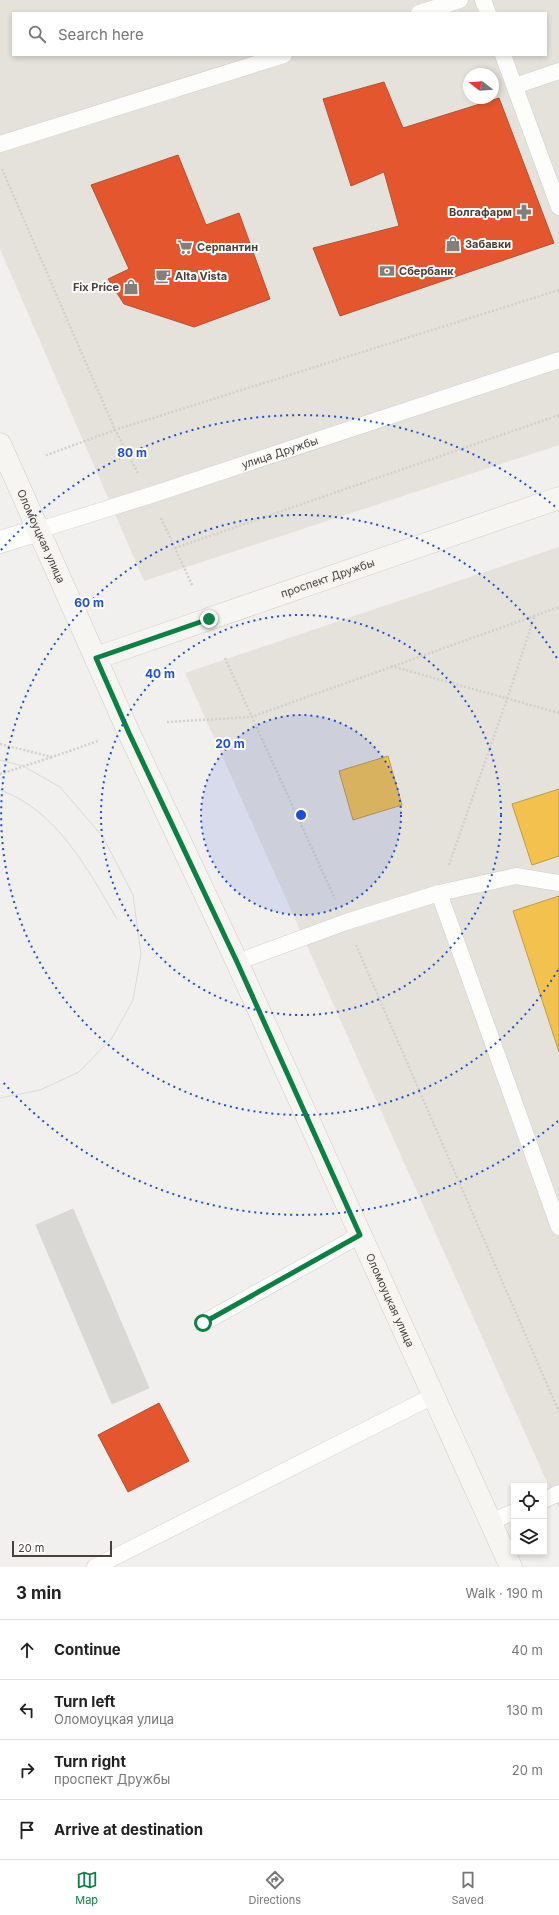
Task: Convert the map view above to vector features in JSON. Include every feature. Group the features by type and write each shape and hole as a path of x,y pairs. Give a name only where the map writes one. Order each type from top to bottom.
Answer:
{"street":[{"name":"Оломоуцкая улица","path":"0,444 129,733 237,962 511,1567"},
{"name":"проспект Дружбы","path":"96,658 559,498"},
{"name":"улица Дружбы","path":"0,542 39,530"}],"lane":[{"path":"422,12 460,0"},
{"path":"484,0 488,12"},
{"path":"0,144 281,56"},
{"path":"503,56 559,207"},
{"path":"515,86 559,71"},
{"name":"улица Дружбы","path":"39,530 156,494 559,360"},
{"path":"237,962 346,922 438,893 516,876 559,883"},
{"path":"438,893 559,1227"},
{"path":"203,1323 360,1235"},
{"path":"95,1567 433,1396"},
{"path":"547,1499 559,1493"},
{"path":"490,1522 511,1513"}],"path":[{"path":"0,165 115,430 140,476"},
{"path":"44,456 115,430 559,290"},
{"path":"175,548 559,416"},
{"path":"160,517 193,587"},
{"path":"167,722 251,717 559,607"},
{"path":"438,893 507,699 535,615"},
{"path":"225,658 346,922 559,1412"},
{"path":"391,666 559,713"},
{"path":"0,774 98,741"},
{"path":"0,744 52,757"}],"shaded area":[{"path":"0,0 559,0 559,445 144,581 0,249"},
{"path":"559,547 559,1509 185,673"}],"building: Homes":[{"path":"388,756 402,805 353,820 339,771"},
{"path":"559,789 559,856 532,865 512,804"},
{"path":"559,896 559,1052 513,911"}],"building: Shops":[{"path":"384,82 403,128 480,104 499,104 499,98 554,243 340,316 313,248 399,226 384,172 351,186 323,99"},
{"name":"Серпантин","path":"178,155 206,225 239,213 270,299 194,327 124,304 108,279 129,269 91,185"},
{"path":"159,1403 189,1461 128,1492 98,1435"}],"building: Other":[{"path":"73,1209 149,1388 112,1404 36,1225"}],"tram line":[{"path":"0,760 23,766 60,787 103,837 133,895 141,954 133,1000 112,1038 79,1072 40,1090 0,1098"},
{"path":"0,790 20,799 38,812 54,827 82,862 117,919"}],"place":[{"name":"Волгафарм","path":"524,212"},
{"name":"Забавки","path":"453,244"},
{"name":"Серпантин","path":"185,247"},
{"name":"Сбербанк","path":"387,271"},
{"name":"Alta Vista","path":"163,276"},
{"name":"Fix Price","path":"131,287"}],"route":[{"path":"203,1323 360,1235 237,962 129,733 96,658 209,619"}]}
